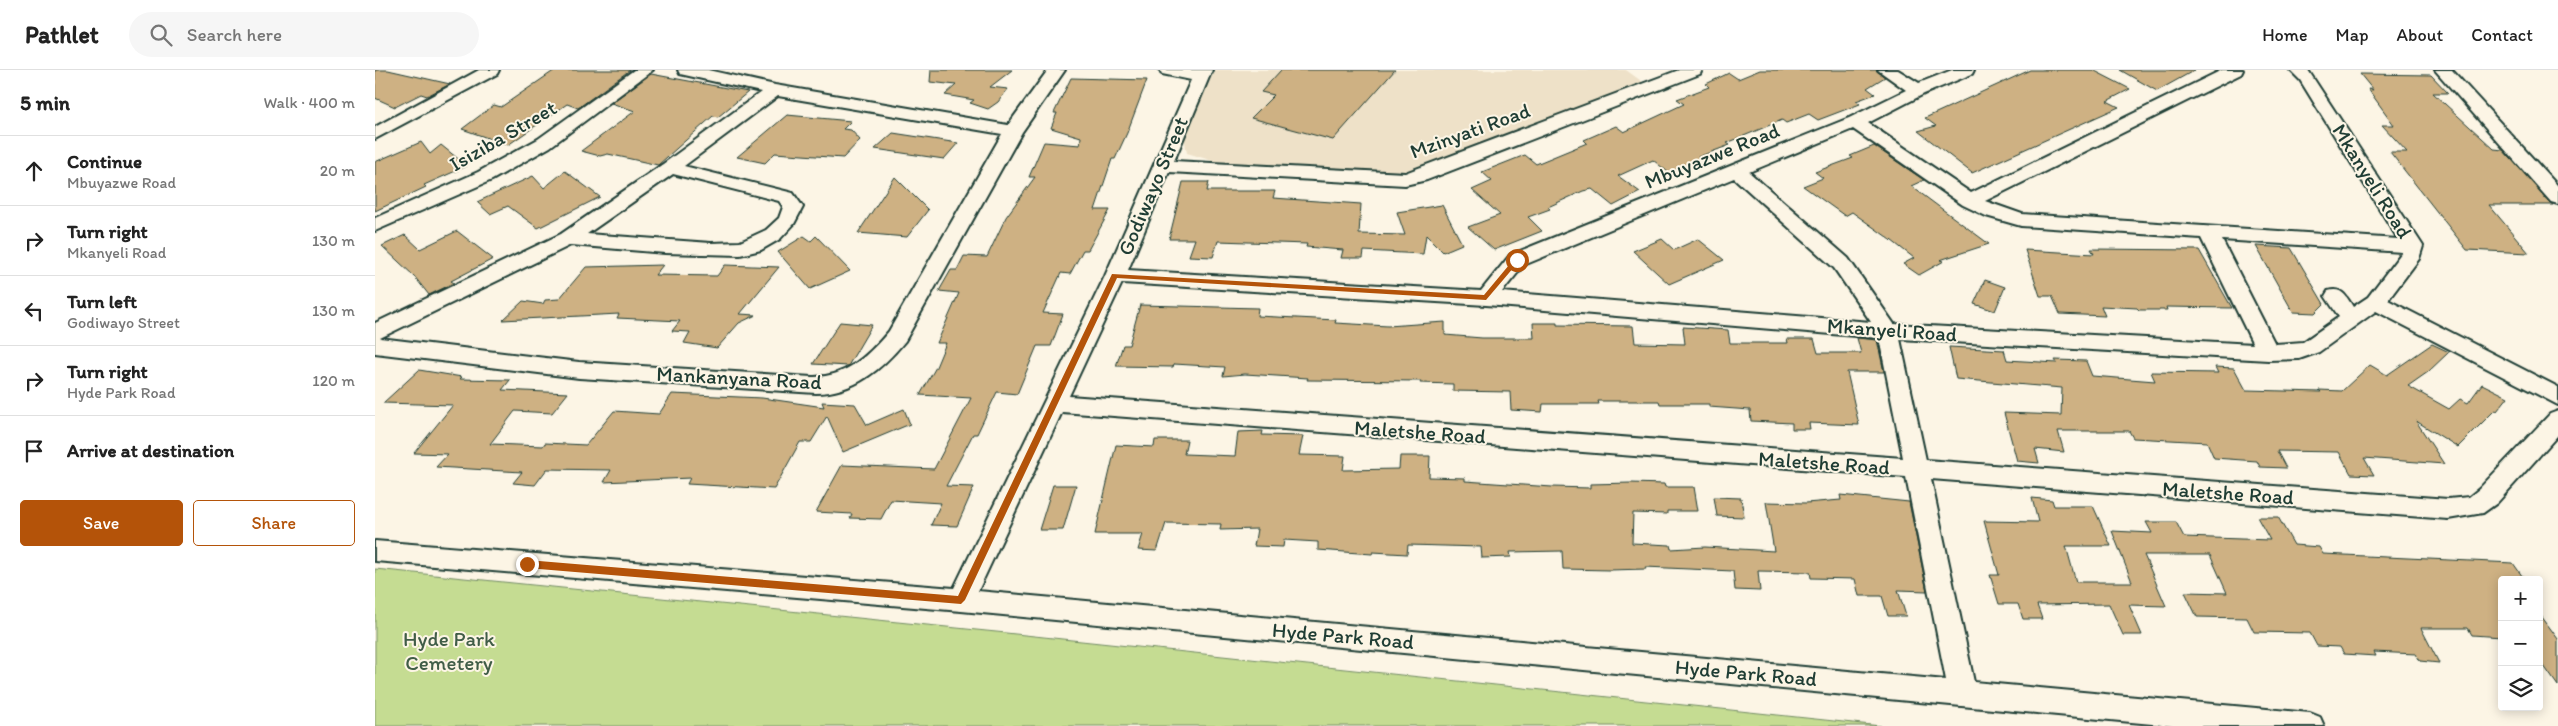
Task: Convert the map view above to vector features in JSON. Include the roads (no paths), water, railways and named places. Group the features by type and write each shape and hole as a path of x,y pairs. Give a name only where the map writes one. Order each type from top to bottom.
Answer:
{"street":[{"path":"375,134 491,70"},
{"name":"Isiziba Street","path":"375,225 485,176 544,143 645,70"},
{"path":"686,70 775,90 1013,131"},
{"name":"Mankanyana Road","path":"375,345 579,370 827,385 862,372 881,355 897,336 1013,131 1057,70"},
{"path":"1168,70 1202,73"},
{"name":"Mzinyati Road","path":"1162,166 1405,179 1420,176 1694,70"},
{"path":"1886,70 1918,90"},
{"name":"Mbuyazwe Road","path":"1486,298 1517,260 1855,122 1918,90 1967,70"},
{"path":"1970,201 2235,70"},
{"name":"Mkanyeli Road","path":"1115,276 1486,298 1888,331 2268,352 2299,351 2311,347 2375,302 2412,254 2413,246 2306,77 2298,70"},
{"path":"2443,70 2558,198"},
{"name":"Godiwayo Street","path":"961,600 1115,276 1202,73"},
{"path":"375,332 568,238 670,168 775,90"},
{"path":"1855,122 1970,201 1993,212 2021,220 2209,234 2413,246"},
{"path":"568,238 641,246 734,249 754,245 783,228 790,218 793,207 786,197 670,168"},
{"path":"1735,170 1841,263 1888,331 1919,470 1963,694"},
{"path":"2209,234 2268,352"},
{"path":"2335,296 2351,319"},
{"path":"2375,302 2558,397"},
{"name":"Maletshe Road","path":"1054,403 2448,509 2474,506 2489,496 2558,420"},
{"name":"Hyde Park Road","path":"375,551 961,600 2310,726"}],"park label":[{"name":"Hyde Park Cemetery","path":"449,651"}]}
